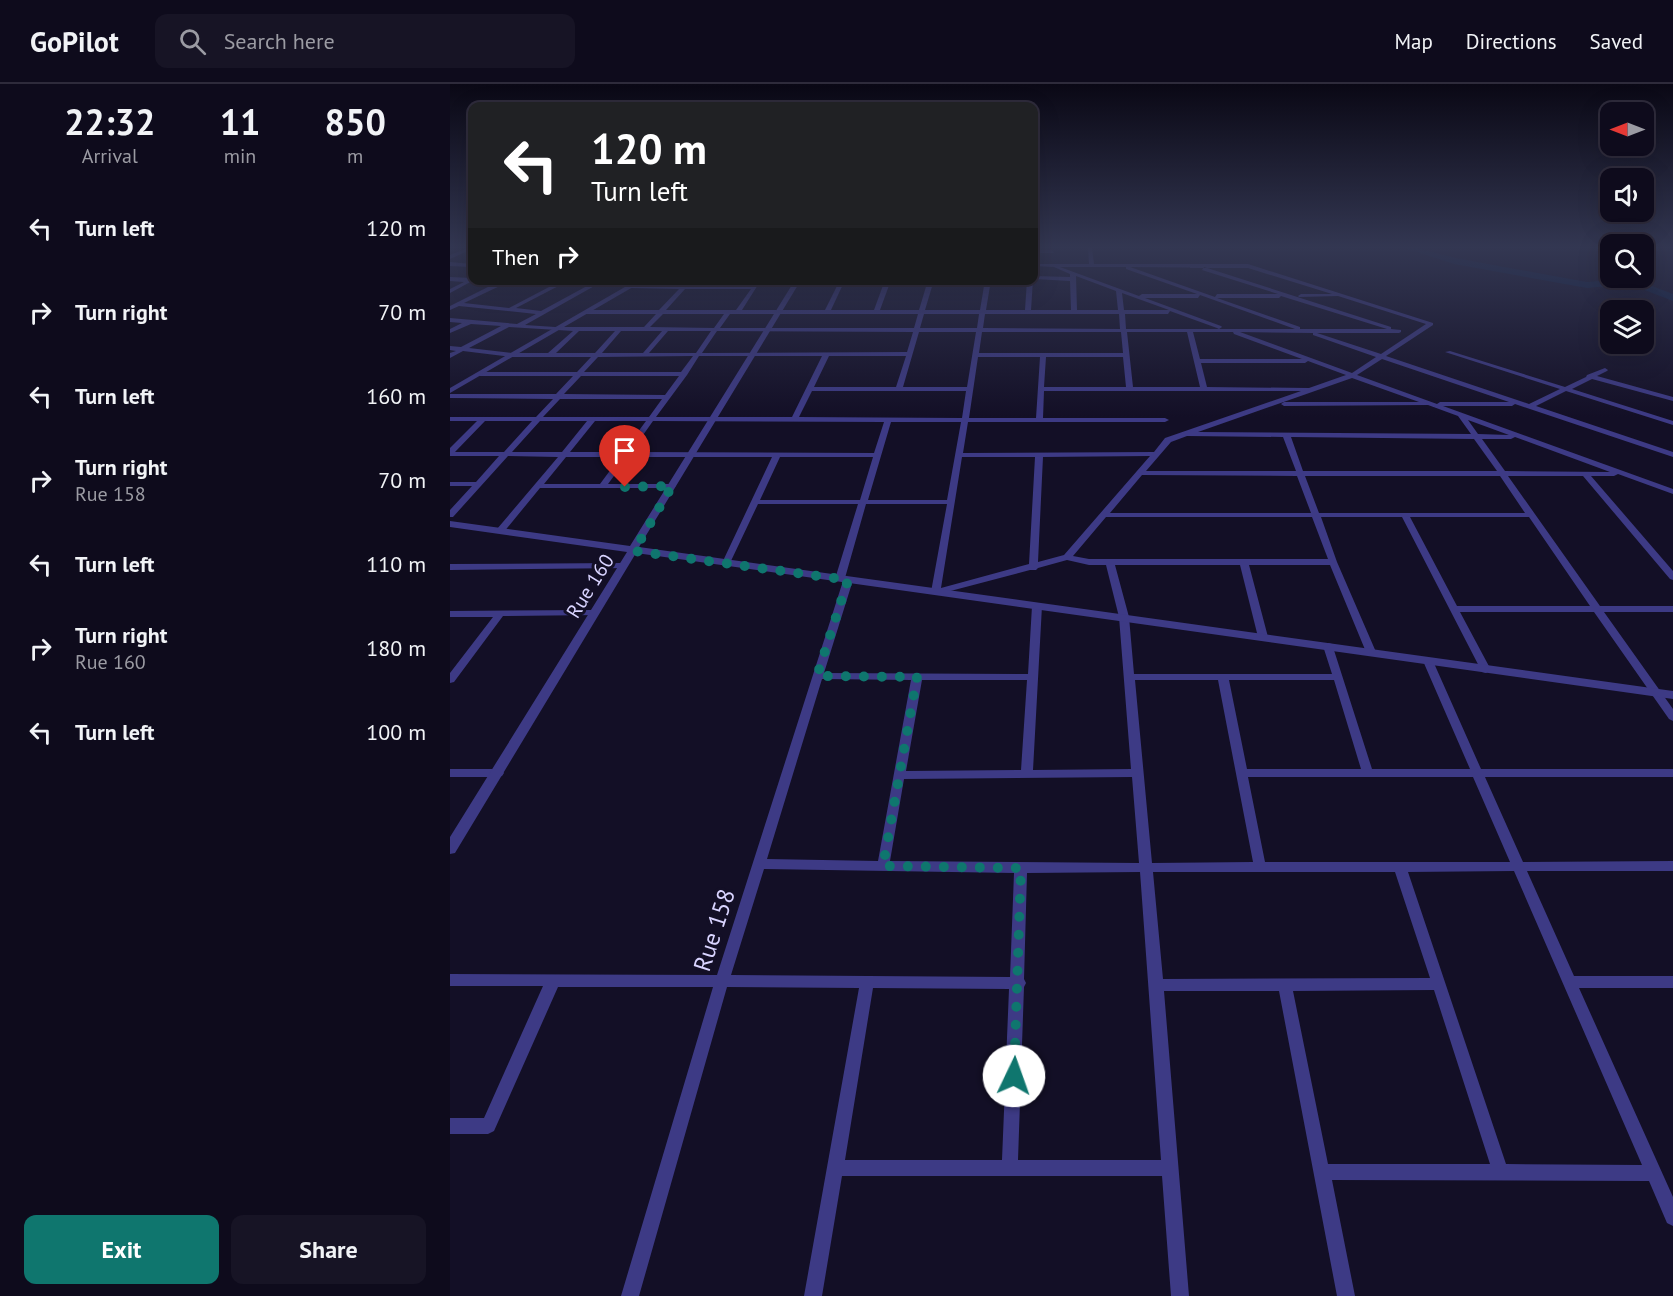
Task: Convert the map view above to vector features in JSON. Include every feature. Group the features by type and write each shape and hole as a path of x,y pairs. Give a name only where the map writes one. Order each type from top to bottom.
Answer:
{"street":[{"path":"463,305 543,312"},
{"path":"511,309 520,305"},
{"path":"518,326 557,305"},
{"path":"450,391 598,305"},
{"path":"645,330 668,305"},
{"path":"738,312 743,305"},
{"name":"Rue 160","path":"450,849 693,454 751,354 783,305"},
{"path":"827,312 831,305"},
{"path":"876,312 879,305"},
{"path":"899,389 924,305"},
{"path":"936,592 985,305"},
{"path":"1028,312 1029,305"},
{"path":"1074,305 1074,312"},
{"path":"1120,305 1130,389"},
{"path":"1157,305 1673,492"},
{"path":"1230,305 1673,455"},
{"path":"1317,305 1415,336"},
{"path":"936,592 1033,568 1067,557 1168,440 1312,392 1353,375 1415,336 1431,322 1372,305"},
{"path":"586,312 1177,312"},
{"path":"602,487 728,312"},
{"path":"450,320 555,329 1399,331"},
{"path":"450,331 470,321"},
{"path":"450,356 508,325"},
{"path":"550,355 578,329"},
{"path":"450,515 620,329"},
{"path":"645,354 666,330"},
{"path":"1189,330 1204,389"},
{"path":"450,348 512,355 909,354"},
{"path":"1448,352 1673,423"},
{"path":"795,420 826,355"},
{"path":"976,355 1126,355"},
{"path":"1039,419 1043,355"},
{"path":"1197,361 1314,361"},
{"path":"1275,404 1525,406 1605,370"},
{"path":"480,374 685,374"},
{"path":"1589,376 1673,399"},
{"path":"809,389 969,388"},
{"path":"1042,388 1303,389 1312,392"},
{"path":"450,396 667,397"},
{"path":"1461,414 1673,717"},
{"path":"450,419 1165,420"},
{"path":"450,453 483,419"},
{"path":"500,531 593,419"},
{"name":"Rue 158","path":"630,1296 722,981 817,676 863,502 888,419"},
{"path":"1185,434 1287,437 1521,437"},
{"path":"1287,437 1333,562 1371,652"},
{"path":"450,453 877,455"},
{"path":"1033,568 1039,454"},
{"path":"959,455 1156,454"},
{"path":"726,563 777,455"},
{"path":"1140,473 1623,474"},
{"path":"1585,474 1673,577"},
{"path":"450,484 478,484"},
{"path":"537,486 672,486"},
{"path":"755,502 950,502"},
{"path":"1104,515 1530,515"},
{"path":"1405,515 1486,670"},
{"path":"450,524 1673,695"},
{"path":"1067,557 1089,562 1333,562"},
{"path":"1110,562 1124,617 1130,677 1180,1296"},
{"path":"1244,562 1263,637"},
{"path":"450,567 623,566"},
{"path":"1027,774 1037,606"},
{"path":"1454,609 1673,609"},
{"path":"450,614 594,613"},
{"path":"450,681 500,614"},
{"path":"1328,646 1368,773"},
{"path":"1428,661 1475,773 1673,1217"},
{"path":"817,676 1032,677"},
{"path":"883,866 917,677"},
{"path":"1130,677 1337,677"},
{"path":"1223,677 1260,867"},
{"path":"450,773 498,773"},
{"path":"900,775 1136,773"},
{"path":"1242,773 1673,774"},
{"path":"759,864 1021,868 1673,867"},
{"path":"1400,866 1501,1173"},
{"path":"1010,1168 1019,983 1021,868"},
{"path":"450,980 1019,983"},
{"path":"450,1126 488,1126 553,981"},
{"path":"813,1296 867,982"},
{"path":"1568,982 1673,982"},
{"path":"1285,984 1347,1296"},
{"path":"1156,985 1439,984"},
{"path":"836,1168 1169,1168"},
{"path":"1324,1172 1653,1173"}],"route":[{"path":"625,487 672,486 634,551 848,580 817,676 917,677 883,866 1021,868 1019,983 1014,1076"}]}
